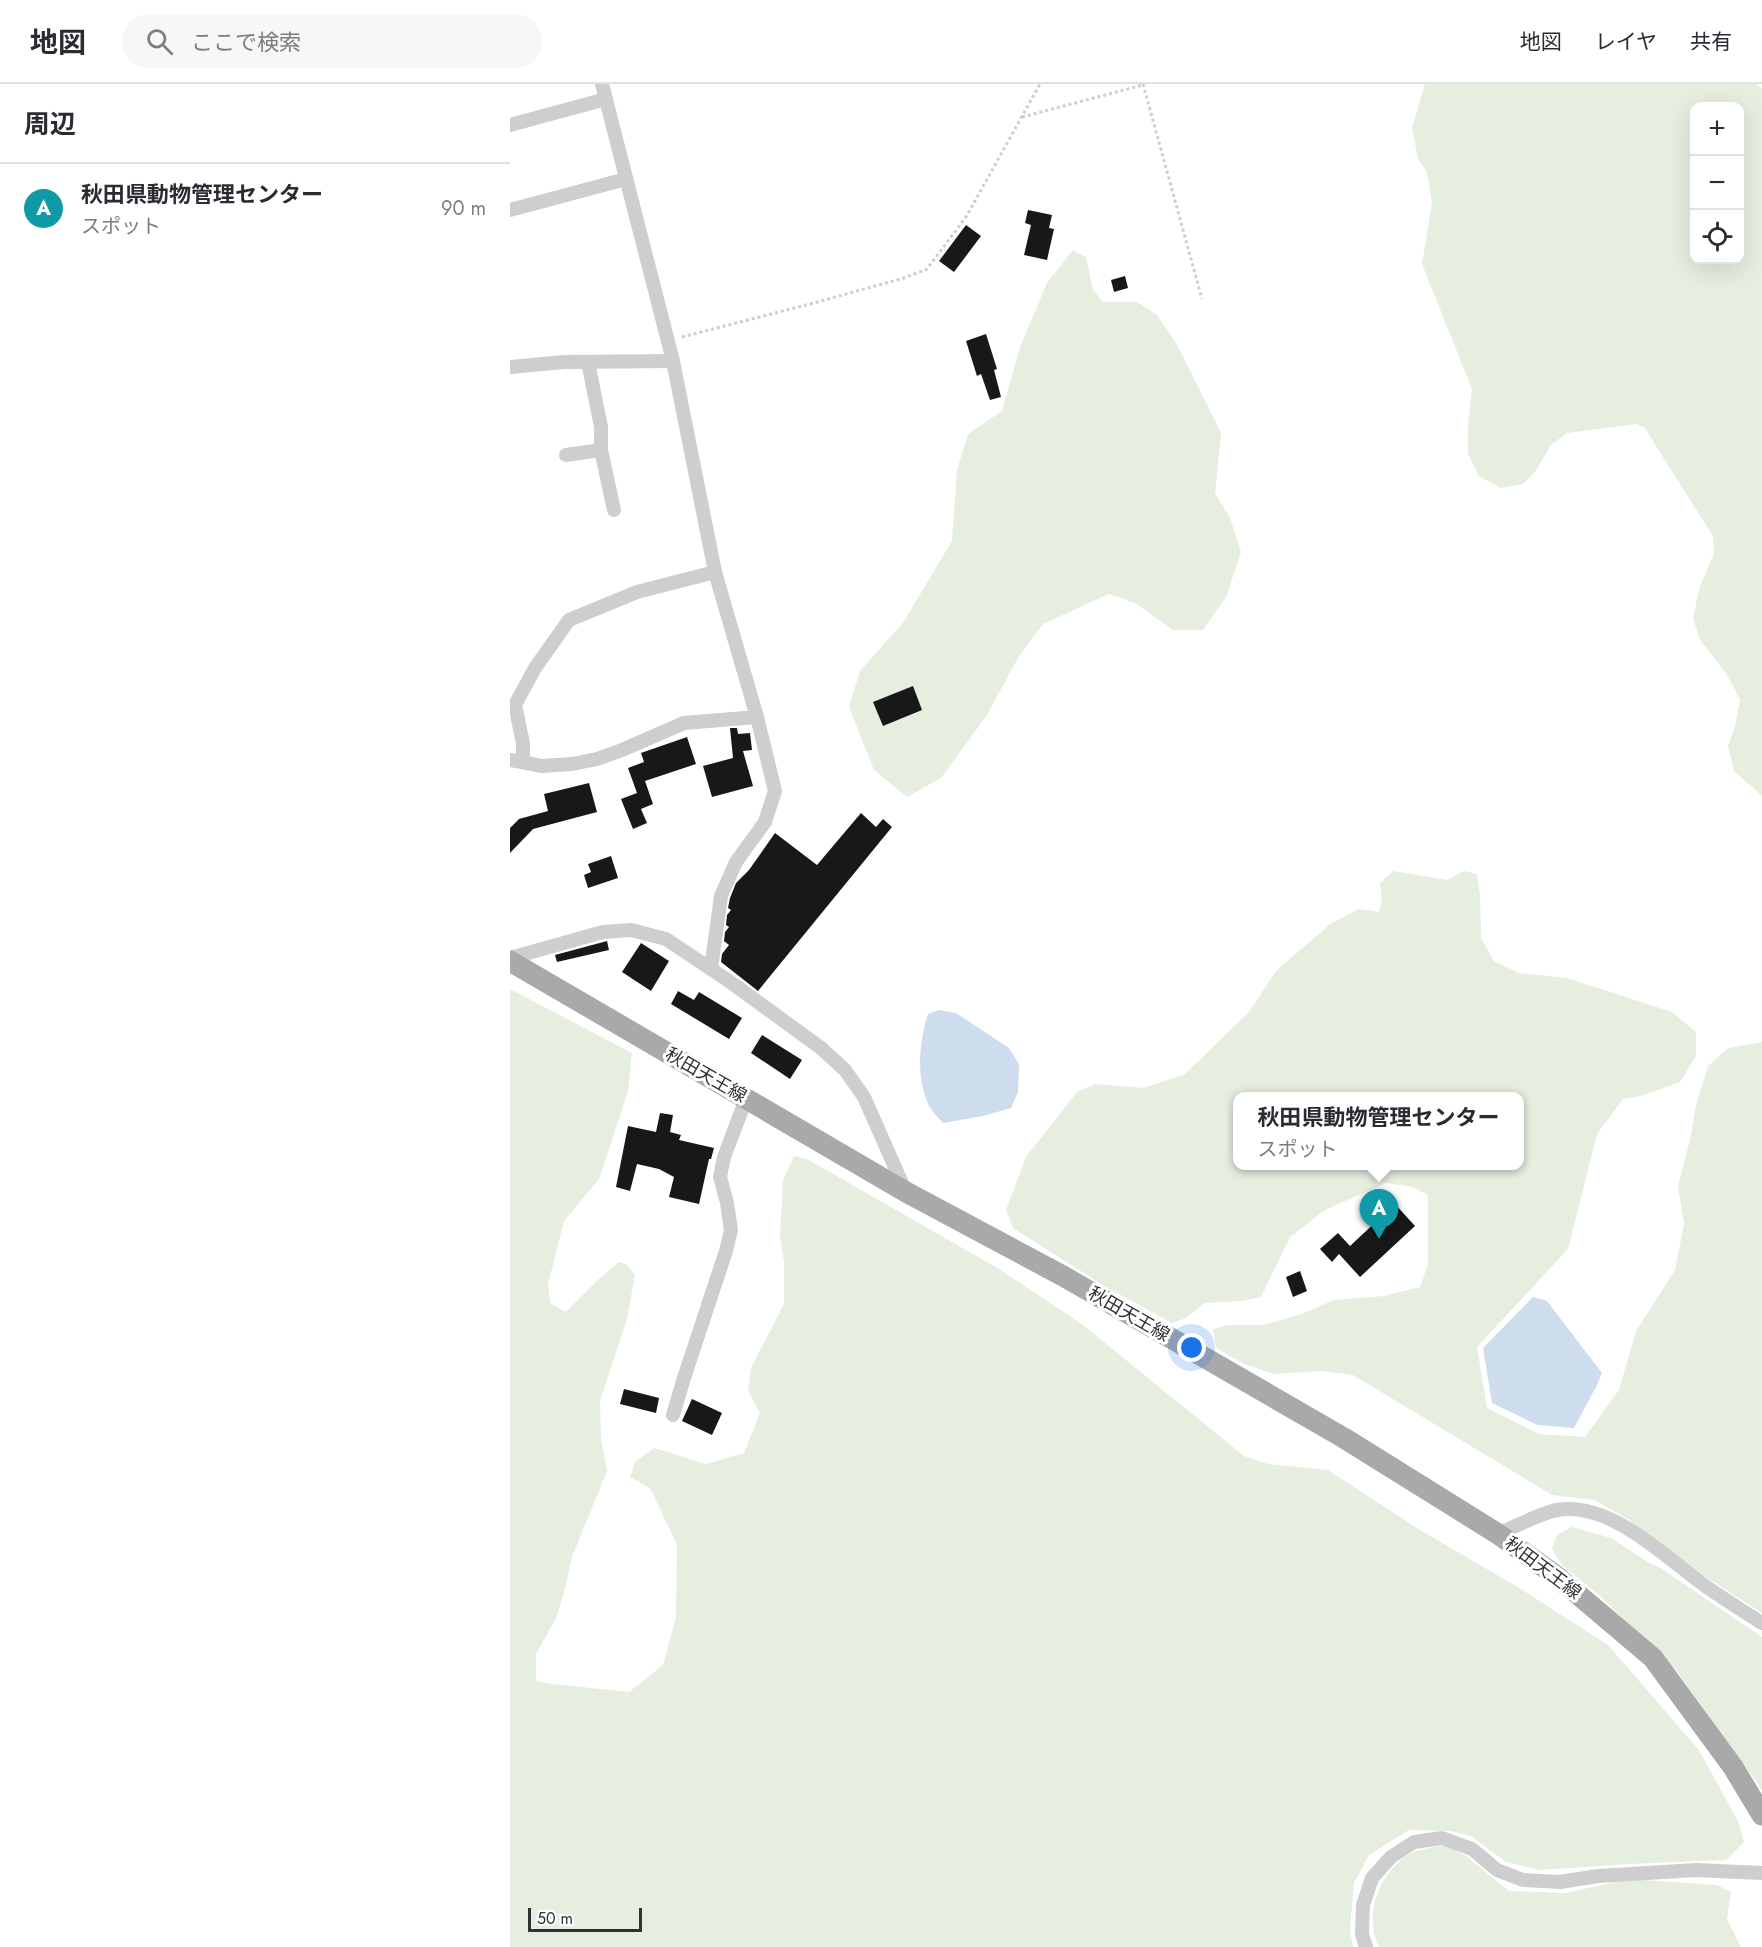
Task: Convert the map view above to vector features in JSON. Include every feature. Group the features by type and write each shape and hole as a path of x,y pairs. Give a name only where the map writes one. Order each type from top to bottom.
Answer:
{"main road":[{"name":"秋田天王線","path":"510,960 906,1192 1063,1276 1344,1438 1498,1534 1555,1575 1653,1658 1733,1767 1762,1815"}],"street":[{"path":"602,84 673,361 716,573 757,717 775,791 765,822 736,862 721,896 711,969"},
{"path":"510,124 606,99"},
{"path":"510,210 626,179"},
{"path":"510,367 588,362 673,361"},
{"path":"588,362 601,427 601,450 614,510"},
{"path":"566,455 601,450"},
{"path":"716,573 637,592 569,620 535,668 515,705 523,743 517,760 542,766 597,759 684,723 757,717"},
{"path":"510,960 603,932 631,930 666,939 821,1048 845,1070 864,1097 906,1192"},
{"path":"673,1415 731,1230 720,1177 724,1157 746,1098"},
{"path":"1498,1534 1556,1510 1580,1510 1611,1520 1644,1539 1708,1588 1762,1623"},
{"path":"1366,1947 1362,1934 1363,1905 1372,1878 1390,1857 1414,1842 1442,1838 1472,1849 1497,1870 1523,1880 1560,1882 1598,1876 1696,1870 1762,1873"}],"path":[{"path":"668,340 820,302 904,278 927,269 966,217 1040,84"},
{"path":"1022,117 1143,84 1202,299"}],"shaded area":[{"path":"1425,84 1756,84 1762,88 1762,796 1734,771 1728,746 1740,700 1726,673 1701,641 1693,619 1699,589 1714,553 1713,536 1644,427 1636,424 1567,433 1551,445 1535,472 1523,484 1501,488 1479,476 1468,454 1472,389 1422,264 1432,202 1427,172 1418,159 1412,128"},
{"path":"1073,250 1086,257 1093,290 1103,302 1137,302 1157,315 1176,343 1221,433 1215,493 1230,518 1241,552 1226,597 1203,630 1173,630 1135,603 1109,594 1043,624 1019,656 987,715 941,778 907,797 874,770 849,707 860,671 903,623 952,541 957,470 968,434 1002,411 1020,347 1047,283"},
{"path":"1393,871 1447,880 1464,871 1477,874 1481,938 1494,961 1519,973 1567,978 1672,1012 1696,1032 1696,1056 1680,1082 1642,1096 1623,1099 1597,1134 1568,1249 1477,1347 1487,1408 1539,1434 1585,1437 1619,1390 1636,1331 1675,1270 1684,1224 1678,1186 1696,1105 1708,1066 1728,1048 1762,1042 1762,1613 1700,1573 1629,1520 1595,1500 1552,1495 1353,1375 1320,1371 1274,1374 1244,1364 1216,1348 1213,1329 1228,1325 1263,1325 1302,1314 1334,1300 1384,1296 1420,1287 1428,1264 1428,1195 1413,1187 1386,1183 1325,1210 1290,1237 1261,1297 1242,1301 1205,1303 1186,1318 1172,1323 1106,1287 1013,1228 1006,1210 1026,1157 1077,1092 1095,1084 1144,1088 1185,1074 1249,1012 1276,971 1329,925 1358,909 1379,912 1382,900 1380,883"},
{"path":"510,989 632,1053 628,1091 599,1179 564,1221 548,1284 550,1303 566,1312 619,1262 626,1264 635,1275 627,1319 600,1401 601,1438 607,1471 572,1557 556,1618 536,1654 536,1681 629,1692 663,1665 676,1617 677,1545 650,1488 630,1477 635,1462 654,1448 706,1464 744,1453 760,1413 748,1390 751,1368 784,1304 784,1262 780,1236 783,1180 794,1156 807,1159 999,1269 1083,1325 1244,1456 1268,1464 1328,1470 1420,1530 1521,1589 1608,1645 1699,1750 1738,1821 1744,1842 1726,1860 1540,1870 1506,1862 1471,1836 1451,1831 1409,1830 1369,1855 1354,1883 1350,1931 1353,1947 510,1947"},
{"path":"1572,1527 1611,1538 1659,1567 1762,1637 1762,1790 1676,1670 1601,1597 1562,1565 1552,1549 1557,1535"},
{"path":"1446,1845 1466,1856 1509,1891 1565,1893 1630,1879 1717,1885 1731,1892 1727,1919 1741,1947 1379,1947 1373,1924 1373,1912 1386,1877 1406,1856 1423,1849"}],"water":[{"path":"939,1010 956,1013 1009,1048 1019,1064 1018,1092 1011,1108 943,1123 931,1109 924,1093 920,1059 928,1014"},
{"path":"1533,1297 1547,1301 1602,1373 1574,1428 1537,1425 1492,1403 1483,1348"}],"building":[{"path":"1028,210 1052,215 1049,228 1054,229 1047,260 1024,255 1031,225 1025,223"},
{"path":"966,225 981,236 954,272 939,261"},
{"path":"1125,276 1128,288 1114,292 1111,280"},
{"path":"986,334 997,369 994,370 1001,397 990,400 981,374 977,376 966,341"},
{"path":"913,686 922,710 883,726 873,702"},
{"path":"730,728 737,728 738,734 750,733 752,750 743,751 753,786 712,797 703,766 733,758"},
{"path":"687,737 696,764 645,781 653,804 641,809 647,823 633,829 621,799 637,793 628,768 644,762 641,753"},
{"path":"589,783 597,812 533,829 510,853 510,828 519,819 548,811 544,794"},
{"path":"861,813 876,827 883,819 892,827 758,991 721,962 722,954 729,945 724,941 725,932 729,927 726,925 727,915 731,910 728,908 736,883 749,870 775,833 817,865"},
{"path":"611,856 618,878 588,888 584,875 591,872 588,864"},
{"path":"607,941 609,950 557,962 555,955"},
{"path":"641,943 669,961 651,991 622,972"},
{"path":"678,991 694,1000 699,992 742,1018 729,1039 671,1004"},
{"path":"762,1035 802,1060 790,1079 751,1053"},
{"path":"660,1113 673,1115 670,1132 681,1135 679,1140 714,1148 711,1159 709,1159 699,1204 669,1197 674,1177 659,1169 637,1164 630,1191 616,1187 628,1126 656,1132"},
{"path":"1395,1204 1415,1226 1360,1277 1339,1254 1332,1262 1320,1249 1338,1233 1350,1246"},
{"path":"1300,1271 1307,1291 1293,1297 1286,1277"},
{"path":"624,1389 659,1398 656,1413 620,1404"},
{"path":"692,1399 722,1413 712,1435 682,1421"}],"place":[{"name":"秋田県動物管理センター","path":"1379,1239"}]}
